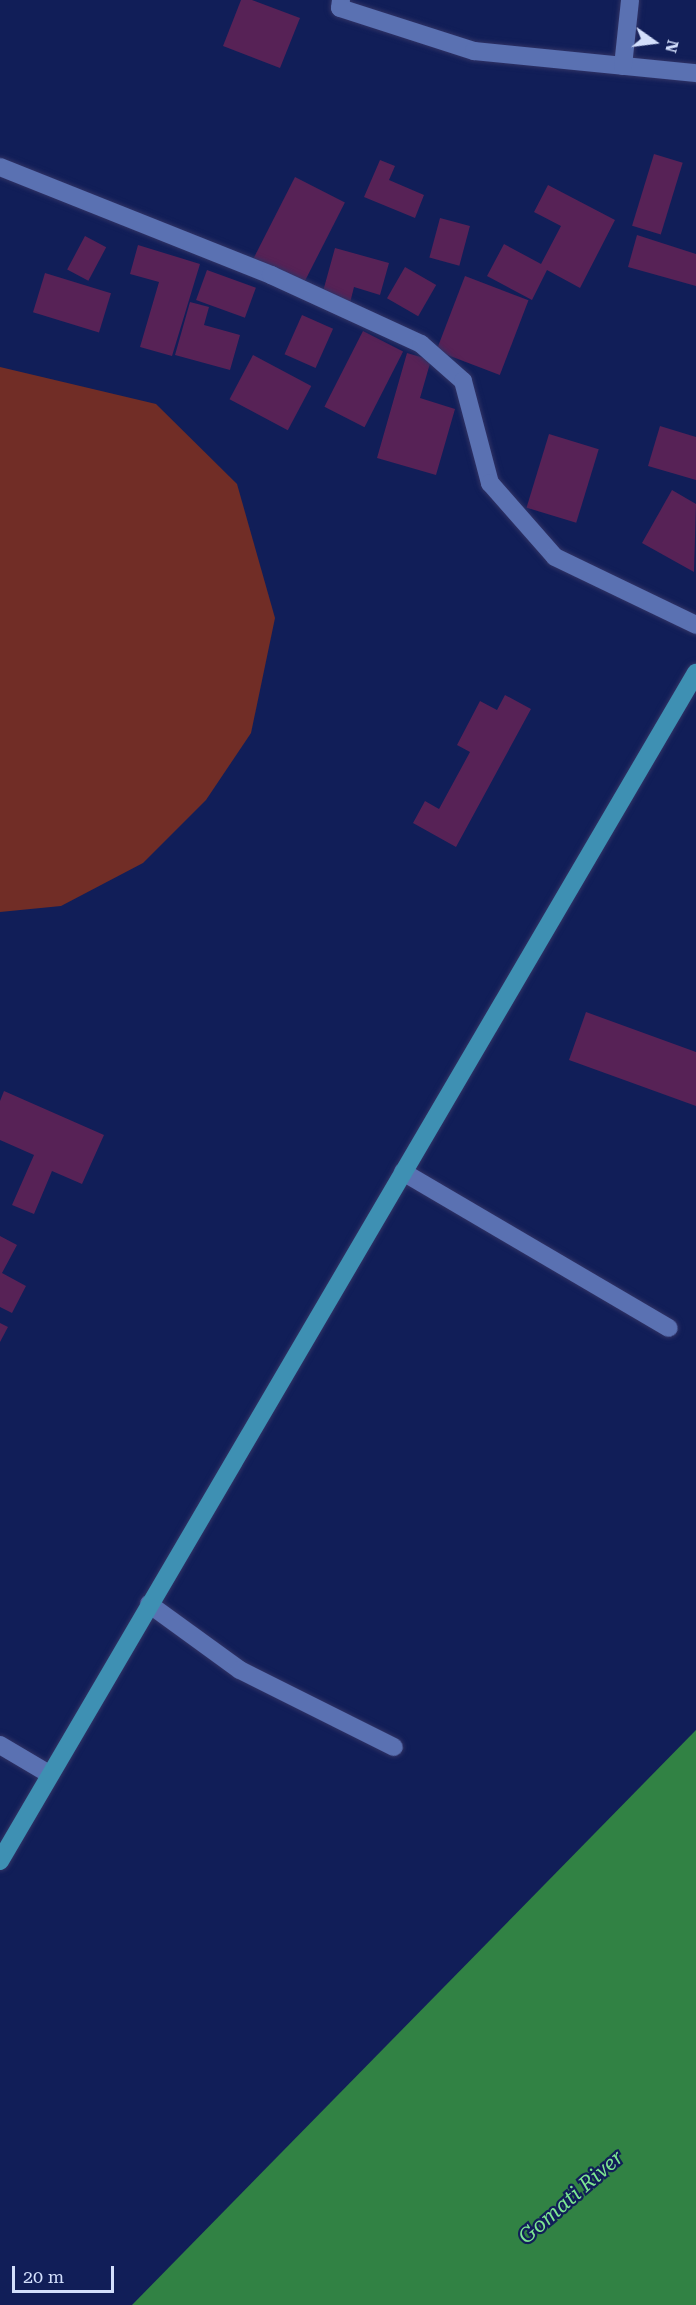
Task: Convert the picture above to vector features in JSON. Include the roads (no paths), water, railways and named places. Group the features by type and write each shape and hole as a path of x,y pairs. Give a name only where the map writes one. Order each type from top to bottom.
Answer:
{"main road":[{"path":"0,1861 696,673"}],"street":[{"path":"341,0 340,8 474,51 696,73"},
{"path":"623,66 630,0"},
{"path":"0,167 271,275 421,344 464,381 490,483 555,557 696,625"},
{"path":"403,1172 669,1328"},
{"path":"149,1604 240,1670 394,1747"},
{"path":"0,1745 49,1774"}],"water":[{"name":"Gomati River","path":"696,1730 696,2305 132,2305"}]}
